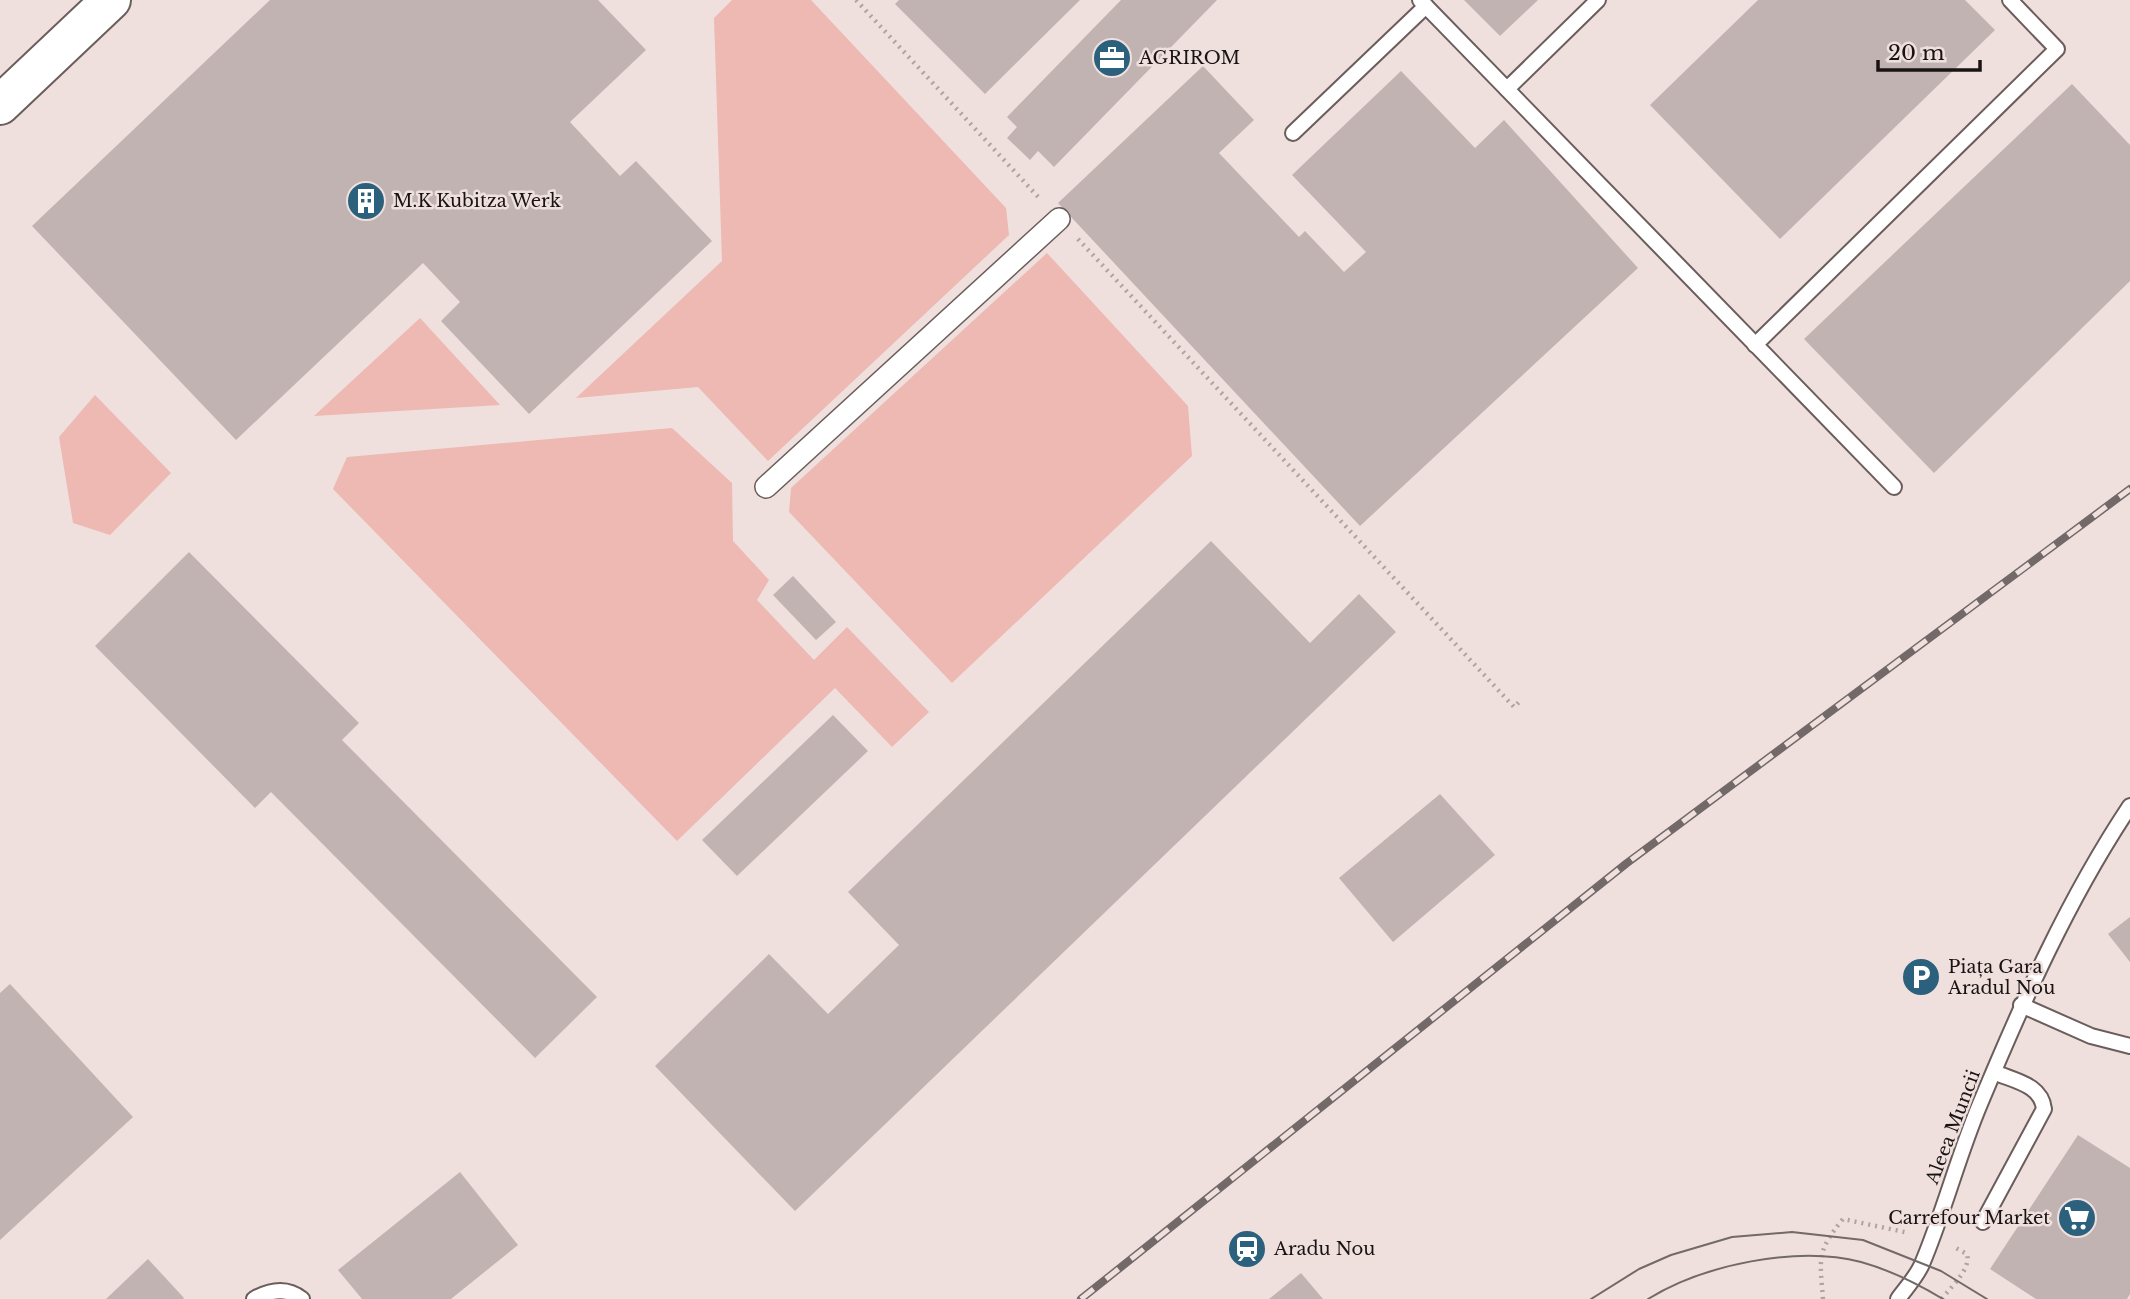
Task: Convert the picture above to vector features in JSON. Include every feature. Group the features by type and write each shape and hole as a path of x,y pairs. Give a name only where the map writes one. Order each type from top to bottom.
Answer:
{"main road":[{"path":"0,105 111,0"}],"street":[{"path":"766,487 1059,219"}],"lane":[{"path":"1507,89 1598,0"},
{"path":"1755,345 2057,49 2010,0"},
{"path":"1293,133 1423,3 1894,487"},
{"name":"Aleea Muncii","path":"1898,1299 1922,1264 1933,1239 1966,1142 2021,1004 2097,855 2130,806"},
{"path":"2021,1004 2091,1036 2130,1046"},
{"path":"1983,1222 2044,1109 2043,1099 2036,1089 1994,1072"},
{"path":"254,1299 267,1292 280,1290 296,1294 302,1299"}],"path":[{"path":"856,0 1514,706 1522,699"},
{"path":"1822,1299 1819,1257 1830,1235 1843,1219 1933,1239 1967,1254 1967,1268 1942,1299"}],"shaded area":[{"path":"732,0 811,0 1006,208 1009,235 768,461 698,387 576,398 722,261 714,18"},
{"path":"1047,253 1188,406 1192,456 952,683 789,512 791,488"},
{"path":"420,318 500,405 314,416"},
{"path":"95,395 171,473 110,535 73,523 59,437"},
{"path":"672,428 732,483 733,541 769,580 757,600 814,660 847,627 929,712 892,747 835,688 677,841 333,489 347,457"}],"building":[{"name":"M.K Kubitza Werk","path":"270,0 598,0 646,50 570,122 620,176 636,161 712,241 529,414 441,321 460,302 423,263 236,440 32,226"},
{"path":"899,0 1080,0 985,94 895,4"},
{"name":"AGRIROM","path":"1121,0 1217,0 1054,167 1038,151 1030,160 1007,138 1017,127 1007,117"},
{"path":"1464,0 1538,0 1500,36"},
{"path":"1758,0 1965,0 1995,30 1780,239 1650,105"},
{"path":"1203,66 1254,120 1219,153 1299,237 1305,231 1344,272 1366,252 1292,175 1401,71 1475,148 1504,120 1638,268 1360,526 1058,203"},
{"path":"2072,84 2130,145 2130,281 1934,473 1804,339"},
{"path":"1211,541 1310,643 1359,594 1396,632 795,1211 655,1066 769,954 828,1014 899,945 848,892"},
{"path":"189,552 359,723 342,740 597,997 535,1058 271,792 255,808 95,646"},
{"path":"793,576 836,622 816,640 773,595"},
{"path":"833,715 868,751 737,876 702,840"},
{"path":"1440,794 1495,855 1393,942 1339,878"},
{"path":"2130,917 2130,962 2108,934"},
{"path":"10,984 133,1117 0,1240 0,993"},
{"name":"Carrefour Market","path":"2078,1135 2130,1168 2130,1294 2127,1299 2036,1299 1990,1269"},
{"path":"460,1172 518,1245 451,1299 362,1299 338,1270"},
{"path":"148,1259 183,1299 106,1299"},
{"path":"1301,1273 1323,1299 1269,1299"}],"tram line":[{"path":"1591,1299 1639,1269 1671,1255 1732,1237 1792,1232 1863,1240 1941,1271 1987,1299"},
{"path":"1648,1299 1695,1276 1723,1268 1751,1261 1808,1256 1836,1257 1872,1265 1943,1299"}],"railway":[{"path":"1081,1299 1627,863 2130,489"}],"place":[{"name":"AGRIROM","path":"1112,58"},
{"name":"M.K Kubitza Werk","path":"366,201"},
{"name":"Piața Gara Aradul Nou","path":"1921,977"},
{"name":"Carrefour Market","path":"2077,1218"},
{"name":"Aradu Nou","path":"1247,1249"}]}
